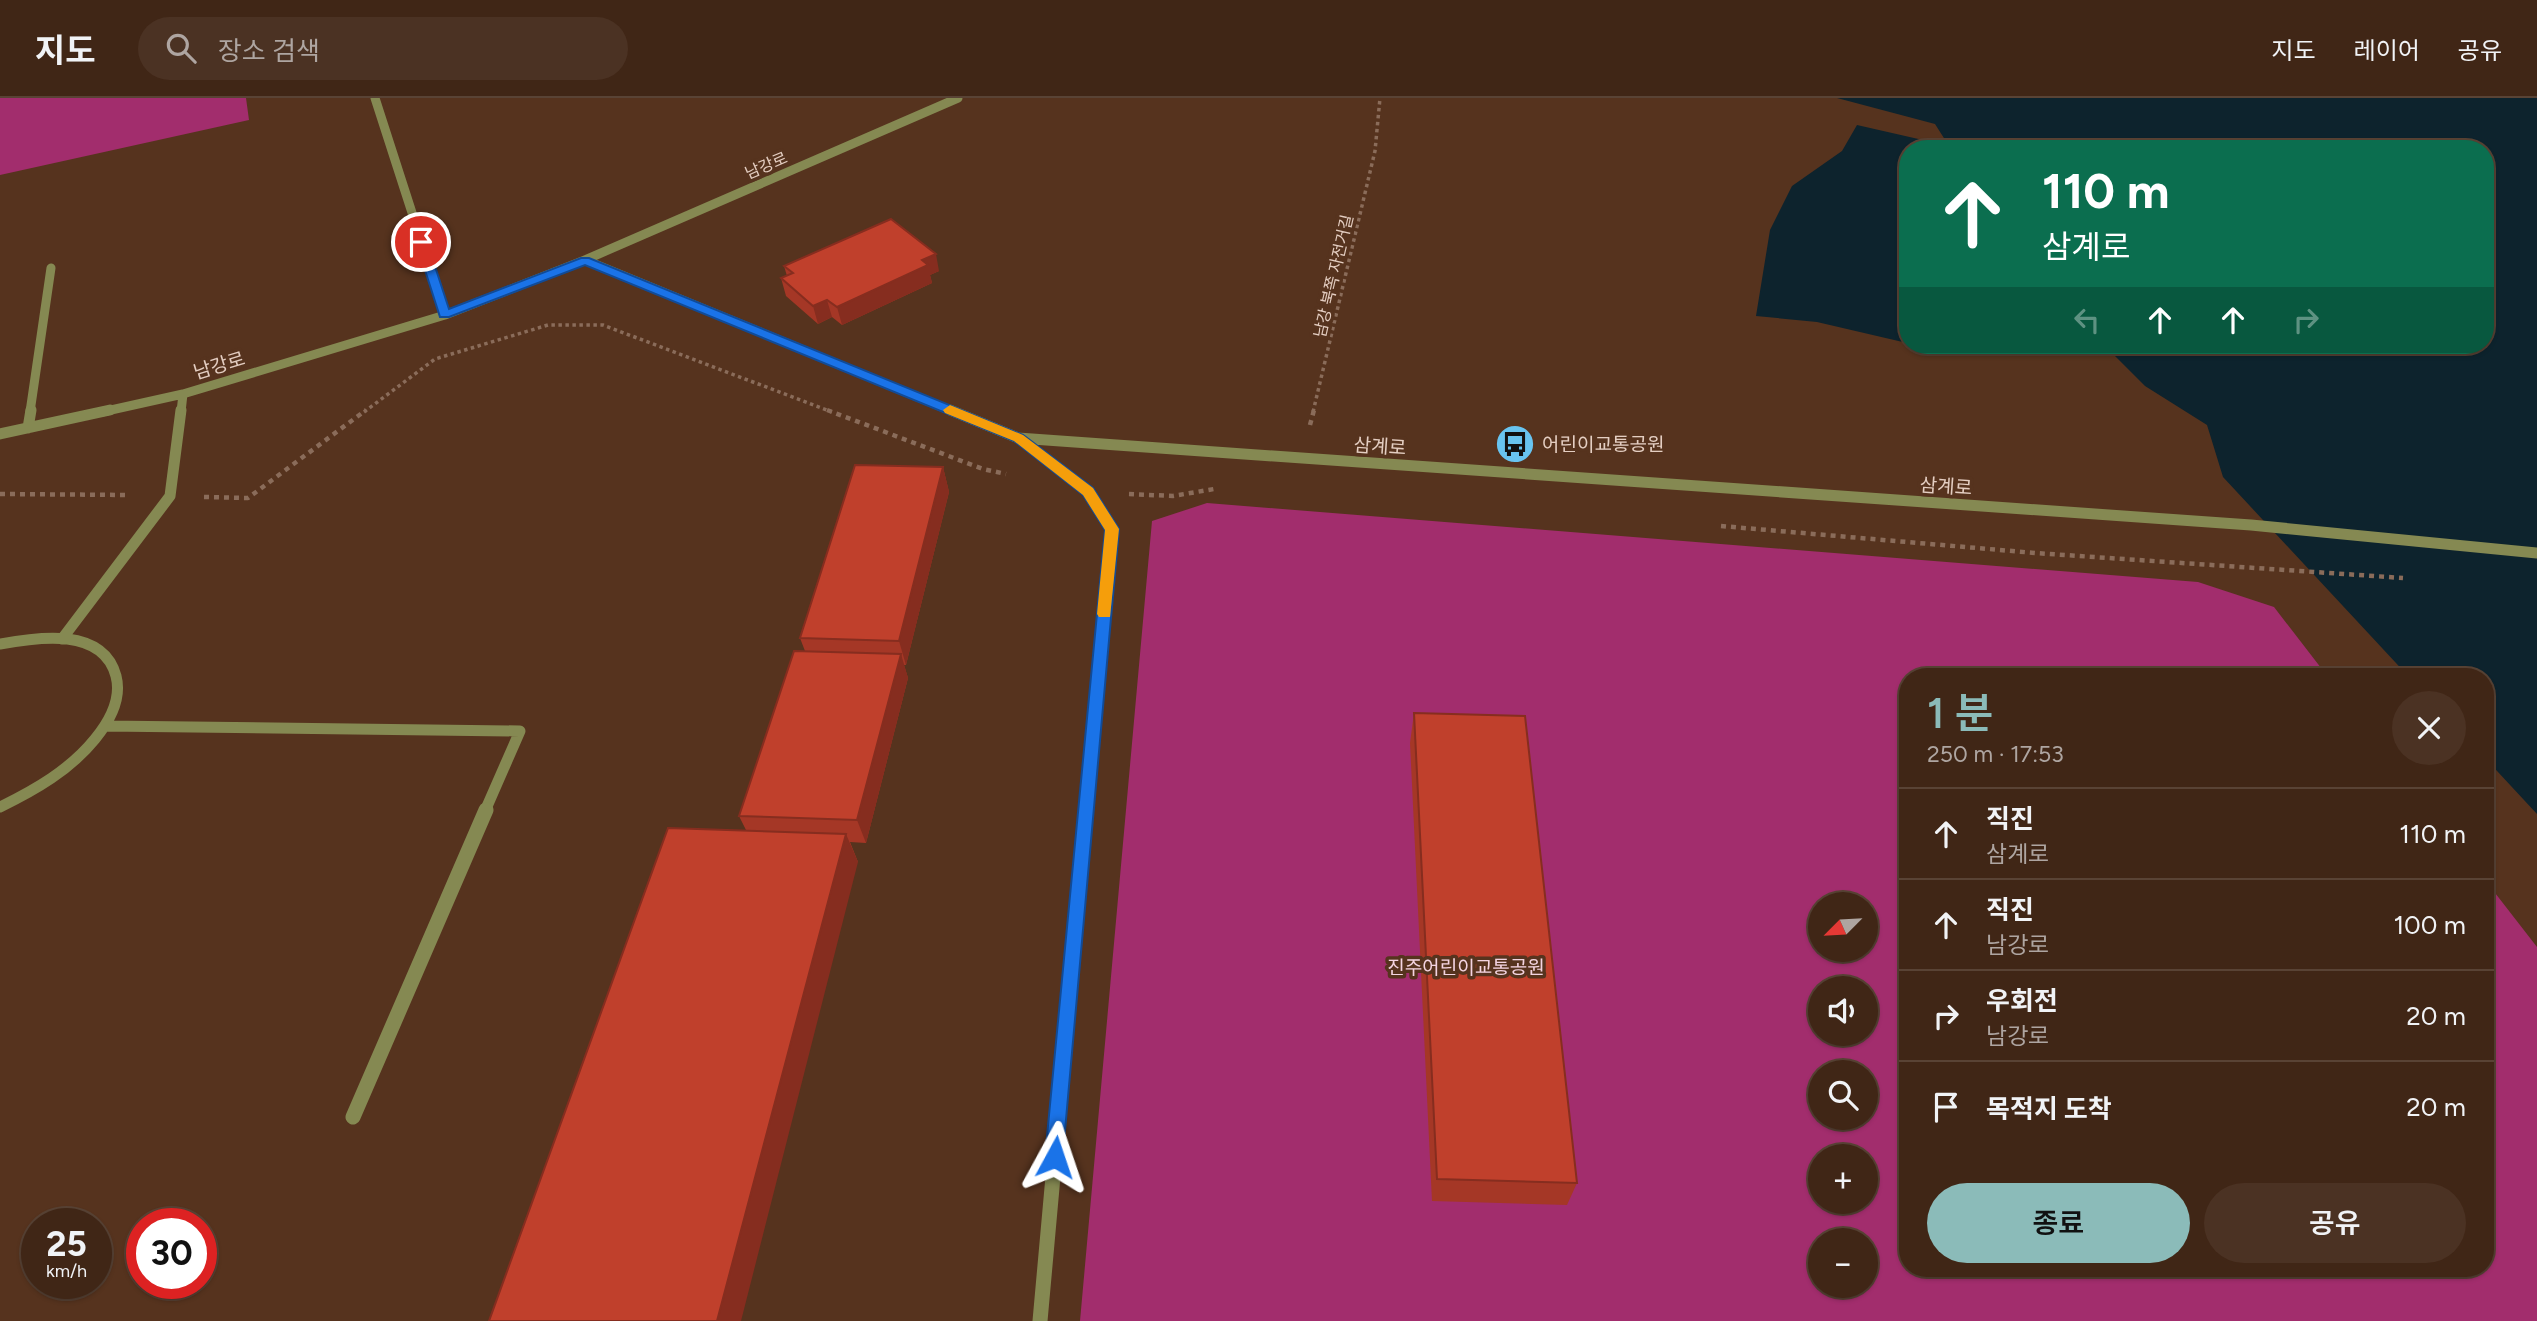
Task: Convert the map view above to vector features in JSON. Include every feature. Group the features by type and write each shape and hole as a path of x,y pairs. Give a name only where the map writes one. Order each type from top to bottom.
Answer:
{"street":[{"path":"374,98 445,314"},
{"name":"남강로","path":"0,434 183,394 445,314 585,260 958,98"},
{"name":"삼계로","path":"585,260 1018,438 2251,525 2537,554"},
{"path":"28,428 51,268"},
{"path":"62,639 170,496 183,394"},
{"path":"1018,438 1088,492 1112,529 1040,1321"},
{"path":"0,643 41,638 76,640 101,651 117,669 118,695 106,726 77,758 37,789 0,807"},
{"path":"106,726 520,731 353,1117"}],"path":[{"name":"남강 북쪽 자전거길","path":"1300,458 1312,419 1375,151 1380,98"}],"green space":[{"path":"0,98 246,98 249,120 0,175"},
{"name":"진주어린이교통공원","path":"1207,503 2198,582 2274,607 2321,668 1899,668 1899,1277 2494,1277 2494,892 2537,947 2537,1321 1080,1321 1152,521"}],"water":[{"path":"1837,98 2537,98 2537,814 2494,768 2494,668 2401,668 2223,477 2207,425 2145,386 2113,354 2494,354 2494,140 1945,140 1935,124"},
{"path":"1857,125 1923,140 1899,140 1899,341 1817,322 1756,316 1770,230 1792,186 1842,151"}],"building":[{"path":"891,219 936,254 922,260 928,265 837,307 827,300 813,306 781,278 793,273 784,266"},
{"path":"855,465 943,467 899,641 800,638"},
{"path":"794,651 901,654 857,820 739,816"},
{"path":"1414,713 1525,716 1577,1183 1437,1179"},
{"path":"668,828 846,834 717,1321 489,1321"}],"slow traffic":[{"path":"950,410 1018,438 1088,492 1112,529 1105,614"}],"place":[{"name":"어린이교통공원","path":"1515,444"}],"route":[{"path":"421,242 445,314 585,260 1018,438 1088,492 1112,529 1055,1157"}]}
